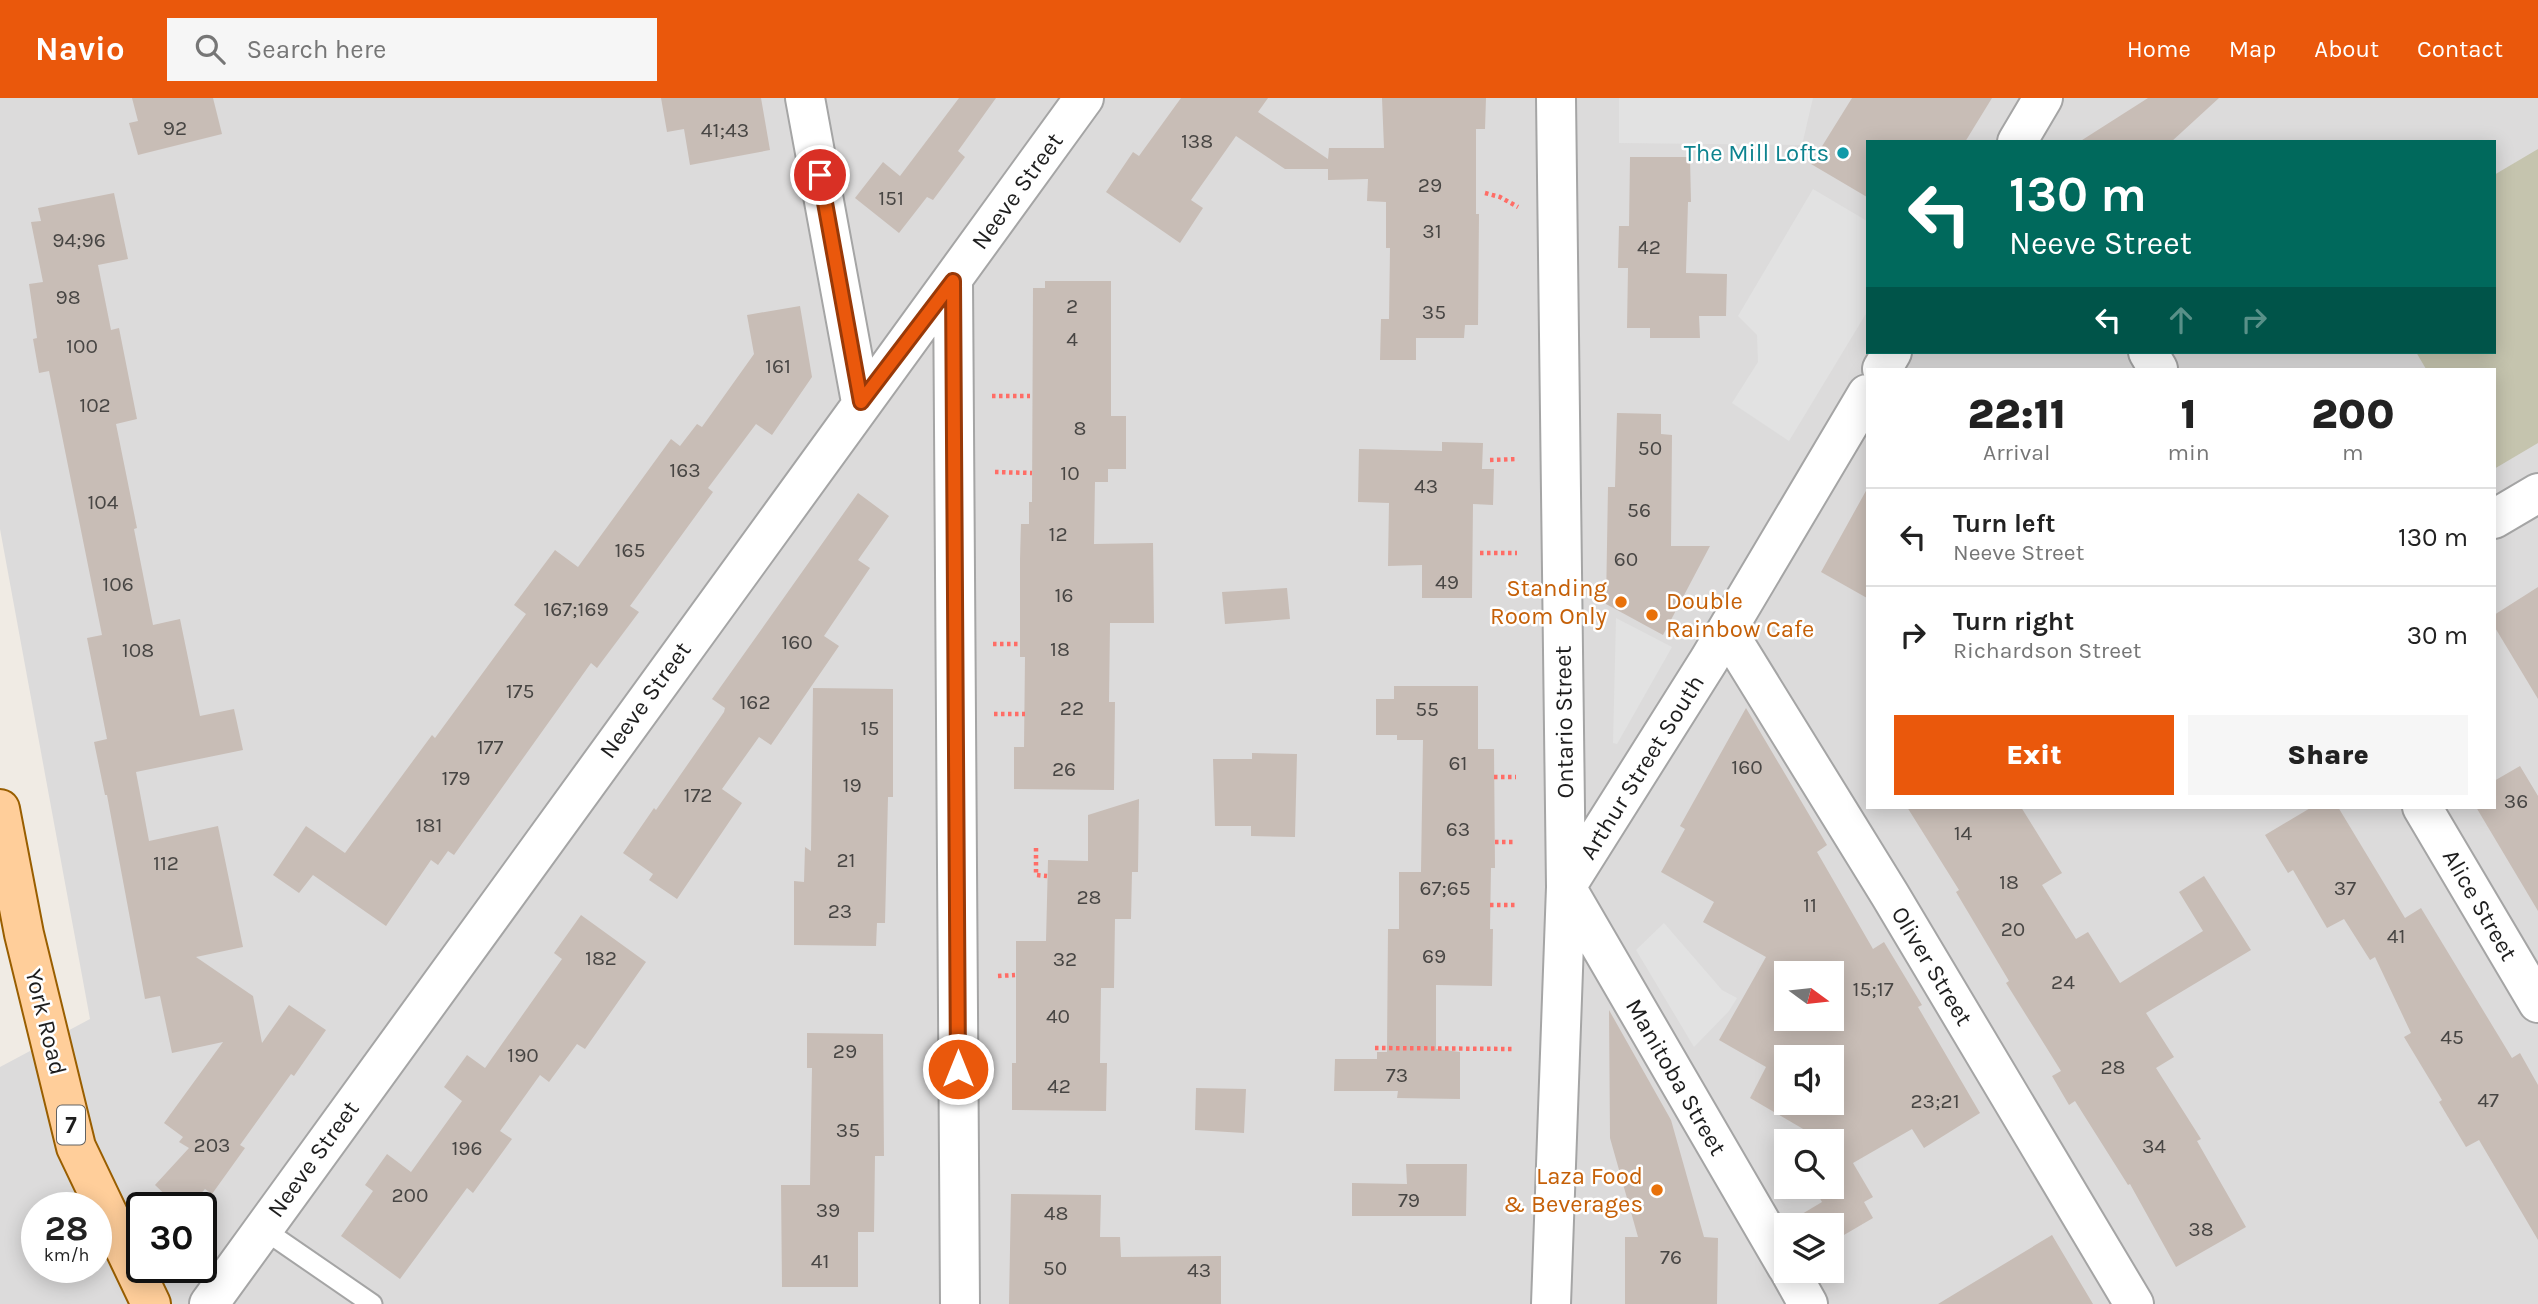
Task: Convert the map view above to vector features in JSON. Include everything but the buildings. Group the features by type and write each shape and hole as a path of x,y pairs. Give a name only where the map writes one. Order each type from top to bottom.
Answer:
{"main road":[{"name":"York Road","path":"0,809 24,934 76,1147 151,1304"}],"street":[{"path":"805,98 861,402"},
{"name":"Neeve Street","path":"209,1304 1084,98"},
{"name":"Ontario Street","path":"1551,1304 1566,887 1556,98"},
{"path":"2018,140 2043,98"},
{"path":"953,281 960,1304"},
{"name":"Arthur Street South","path":"1566,887 1727,631 1866,396"},
{"path":"2496,518 2538,493"},
{"name":"Oliver Street","path":"1727,631 1890,895 2134,1304"},
{"name":"Alice Street","path":"2424,809 2538,1003"},
{"name":"Manitoba Street","path":"1566,887 1774,1245"},
{"name":"Manitoba Street","path":"1796,1283 1808,1304"}],"lane":[{"path":"263,1229 372,1304"}],"path":[{"path":"1485,193 1500,197 1518,207"},
{"path":"988,396 1030,396"},
{"path":"1490,460 1518,459"},
{"path":"988,472 1032,473"},
{"path":"1480,553 1517,553"},
{"path":"986,644 1020,644"},
{"path":"985,714 1025,714"},
{"path":"1494,777 1516,777"},
{"path":"1495,842 1515,842"},
{"path":"1036,848 1036,876 1047,876"},
{"path":"1490,905 1515,905"},
{"path":"1375,1048 1515,1049"}],"shaded area":[{"path":"0,98 2538,98 2538,1304 0,1304 0,1067 90,1019 0,529"},
{"path":"1619,98 1813,98 1802,145 1619,143"},
{"path":"2538,149 2538,443 2496,468 2496,368 2425,368 2417,354 2496,354 2496,174"},
{"path":"1813,189 1866,220 1866,314 1789,441 1732,403 1758,362 1757,335 1738,316"},
{"path":"1616,618 1672,647 1617,744 1613,743"},
{"path":"1664,923 1722,990 1737,998 1729,1011 1694,1047 1636,950"}],"place":[{"name":"The Mill Lofts","path":"1843,153"},
{"name":"Standing Room Only","path":"1621,602"},
{"name":"Double Rainbow Cafe","path":"1652,615"},
{"name":"Laza Food & Beverages","path":"1657,1190"}],"route":[{"path":"820,175 861,402 953,281 958,1069"}]}
